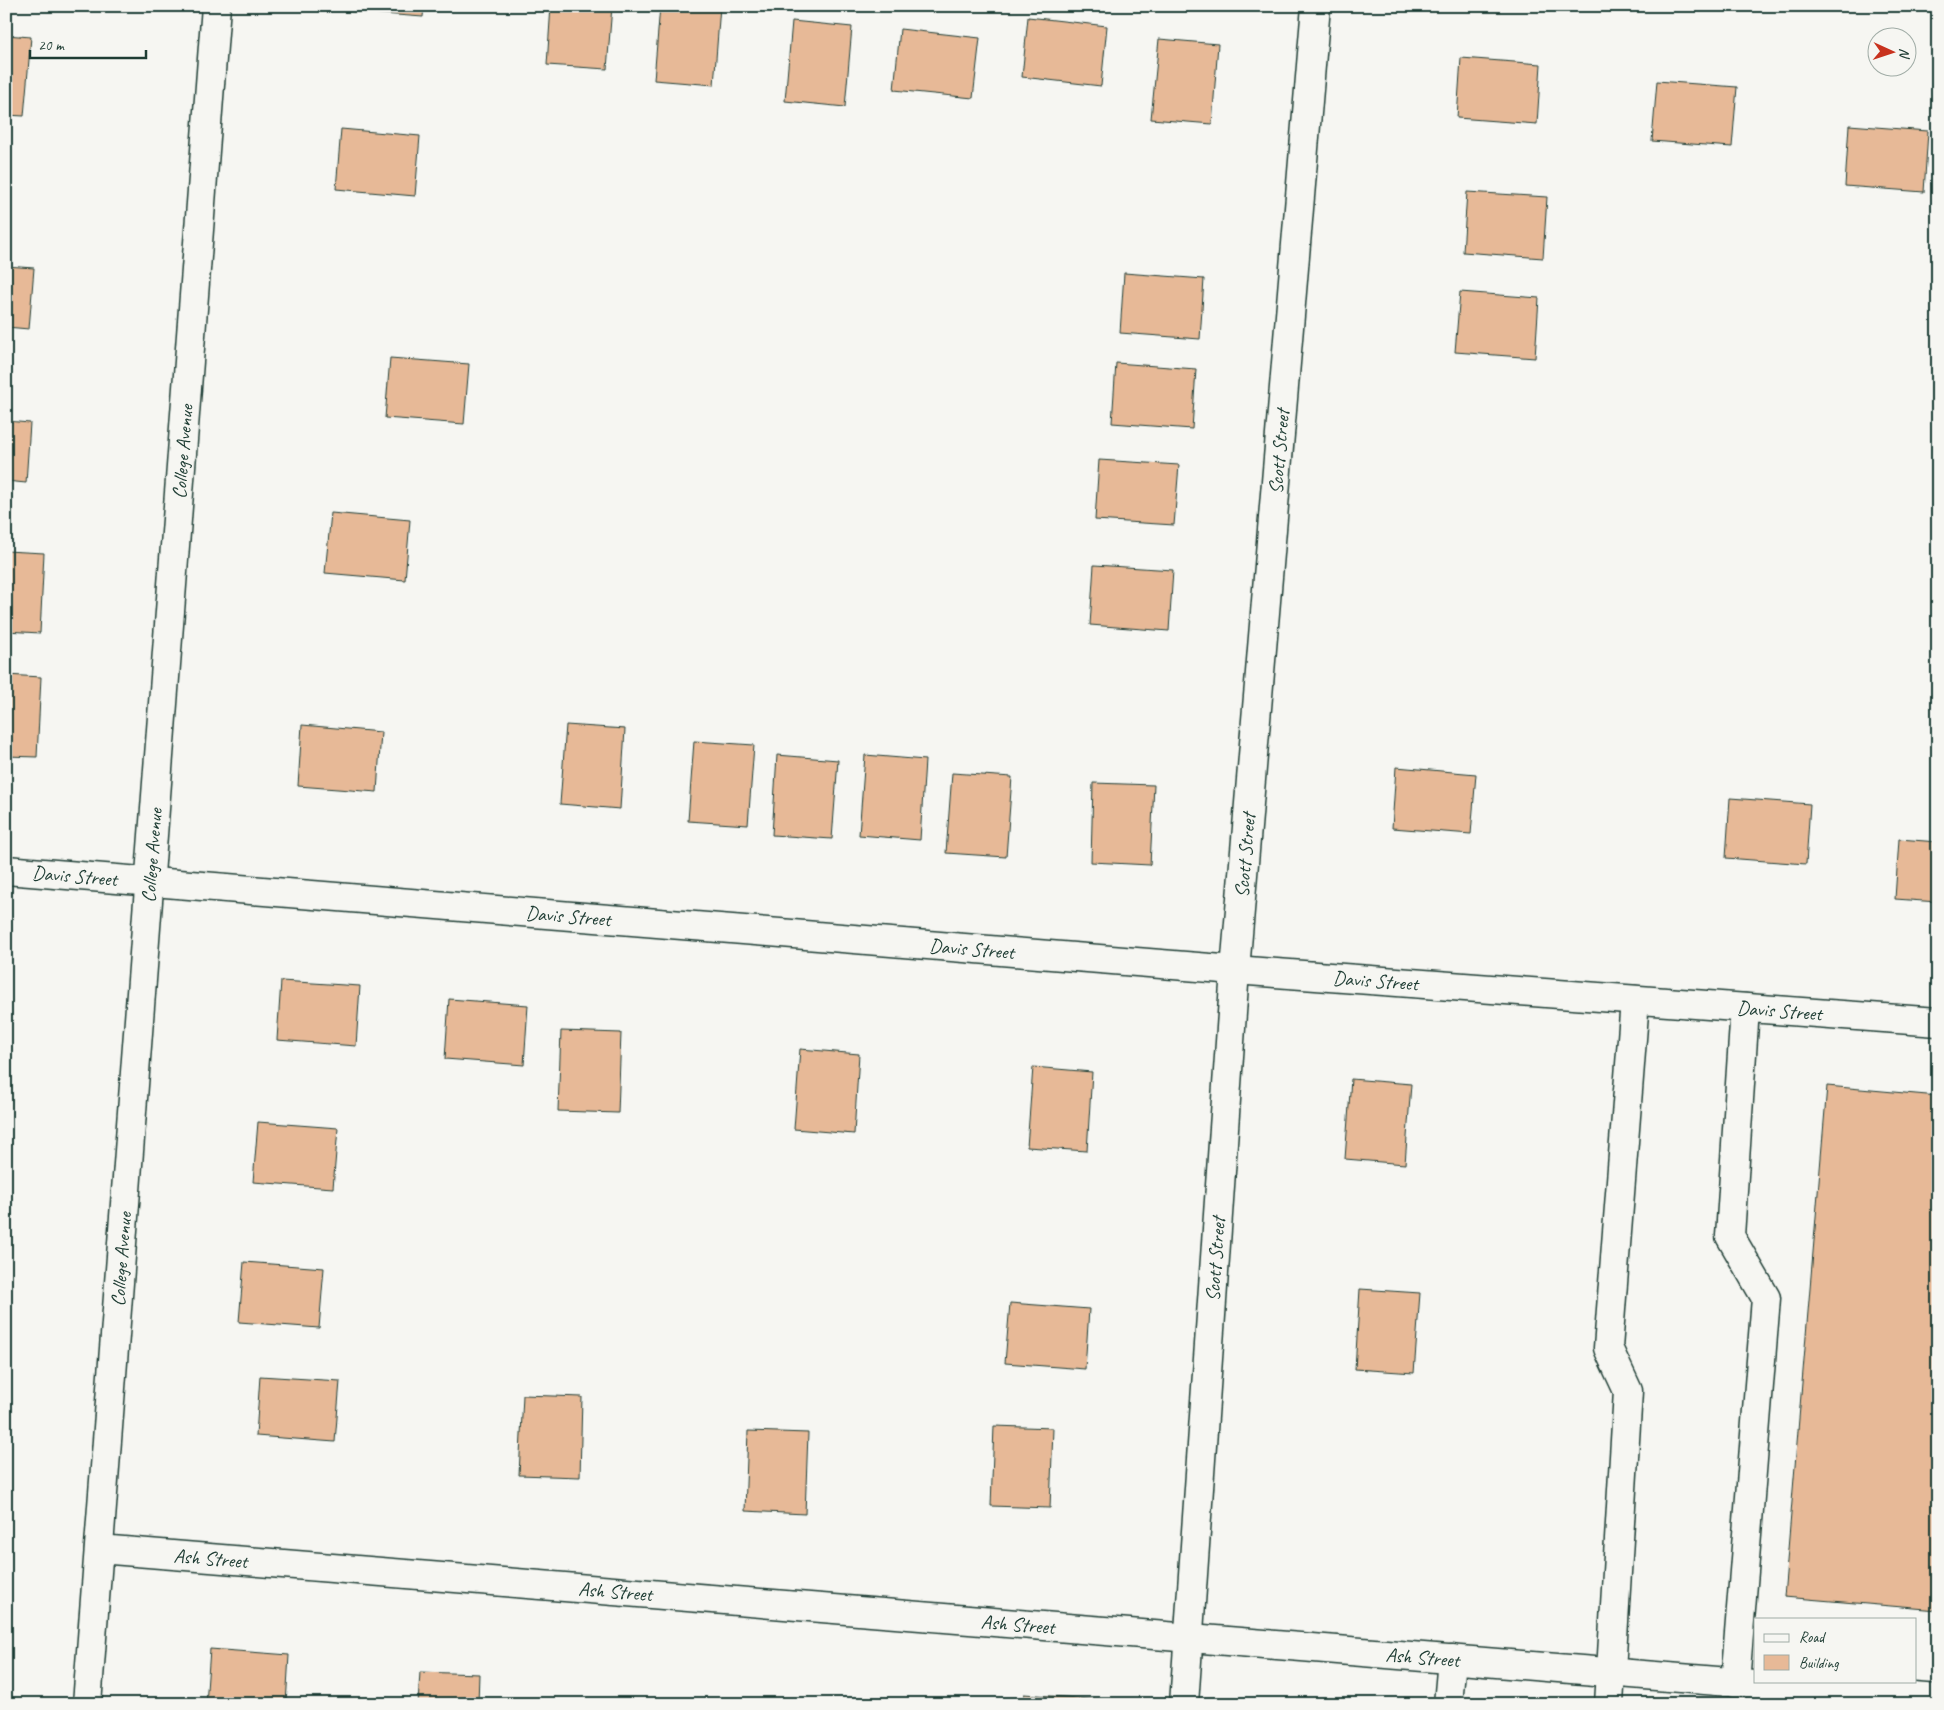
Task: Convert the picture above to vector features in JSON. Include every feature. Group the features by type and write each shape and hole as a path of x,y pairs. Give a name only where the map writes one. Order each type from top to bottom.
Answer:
{"street":[{"name":"College Avenue","path":"87,1704 216,6"},
{"name":"Scott Street","path":"1184,1704 1235,970 1316,6"},
{"name":"Davis Street","path":"6,870 1235,970 1938,1022"},
{"path":"1609,1704 1628,1391 1608,1348 1636,1000"},
{"path":"1735,1683 1766,1298 1730,1236 1745,1008"},
{"name":"Ash Street","path":"99,1549 1938,1699"},
{"path":"1448,1704 1452,1660"}],"building":[{"path":"344,6 424,6 423,17 343,11"},
{"path":"551,6 612,6 607,69 547,65"},
{"path":"660,6 720,6 714,85 654,80"},
{"path":"1028,17 1107,26 1101,86 1022,77"},
{"path":"792,21 852,27 845,107 785,101"},
{"path":"900,29 980,38 973,98 894,90"},
{"path":"6,35 31,37 24,116 6,115"},
{"path":"1159,39 1218,44 1212,124 1151,119"},
{"path":"1461,58 1541,64 1537,124 1457,118"},
{"path":"1657,81 1737,87 1732,147 1652,141"},
{"path":"1849,125 1928,131 1924,192 1845,186"},
{"path":"341,129 420,136 415,196 336,189"},
{"path":"1467,192 1547,197 1543,258 1463,252"},
{"path":"6,266 34,268 29,329 6,327"},
{"path":"1124,273 1204,279 1200,339 1120,333"},
{"path":"1460,292 1539,298 1535,358 1455,352"},
{"path":"390,358 469,364 464,424 385,418"},
{"path":"1116,363 1196,369 1192,429 1112,423"},
{"path":"6,421 30,423 26,483 6,481"},
{"path":"1099,460 1179,465 1174,525 1095,520"},
{"path":"331,513 410,520 405,580 325,573"},
{"path":"6,551 44,553 40,633 6,631"},
{"path":"1094,565 1173,570 1169,631 1090,625"},
{"path":"6,675 41,677 37,757 6,756"},
{"path":"302,725 381,732 377,792 298,786"},
{"path":"566,725 625,729 620,809 560,804"},
{"path":"694,741 754,745 748,825 688,821"},
{"path":"777,755 838,760 832,839 772,835"},
{"path":"865,755 925,760 920,840 859,835"},
{"path":"1396,767 1476,774 1471,834 1392,828"},
{"path":"952,773 1012,777 1006,857 946,853"},
{"path":"1093,783 1154,785 1150,865 1091,862"},
{"path":"1730,798 1810,804 1806,864 1726,858"},
{"path":"1899,839 1938,842 1938,902 1895,899"},
{"path":"281,981 360,986 356,1046 277,1040"},
{"path":"449,999 528,1005 524,1065 445,1059"},
{"path":"561,1031 621,1033 618,1113 558,1111"},
{"path":"800,1049 859,1054 854,1134 794,1129"},
{"path":"1033,1067 1092,1072 1087,1151 1027,1147"},
{"path":"1351,1079 1411,1084 1405,1164 1345,1159"},
{"path":"1827,1086 1938,1096 1938,1610 1784,1597"},
{"path":"258,1122 338,1128 333,1188 253,1182"},
{"path":"244,1262 324,1268 319,1328 239,1322"},
{"path":"1360,1289 1420,1293 1414,1373 1355,1369"},
{"path":"1010,1303 1089,1309 1085,1369 1005,1363"},
{"path":"260,1376 340,1381 335,1442 256,1436"},
{"path":"523,1395 582,1397 580,1477 519,1475"},
{"path":"994,1426 1053,1428 1050,1508 991,1506"},
{"path":"748,1431 808,1433 805,1514 745,1511"},
{"path":"210,1649 289,1655 286,1704 206,1704"},
{"path":"420,1672 479,1674 478,1704 418,1704"},
{"path":"1024,1694 1104,1700 1104,1704 1023,1704"},
{"path":"896,1700 947,1704 895,1704"}]}
